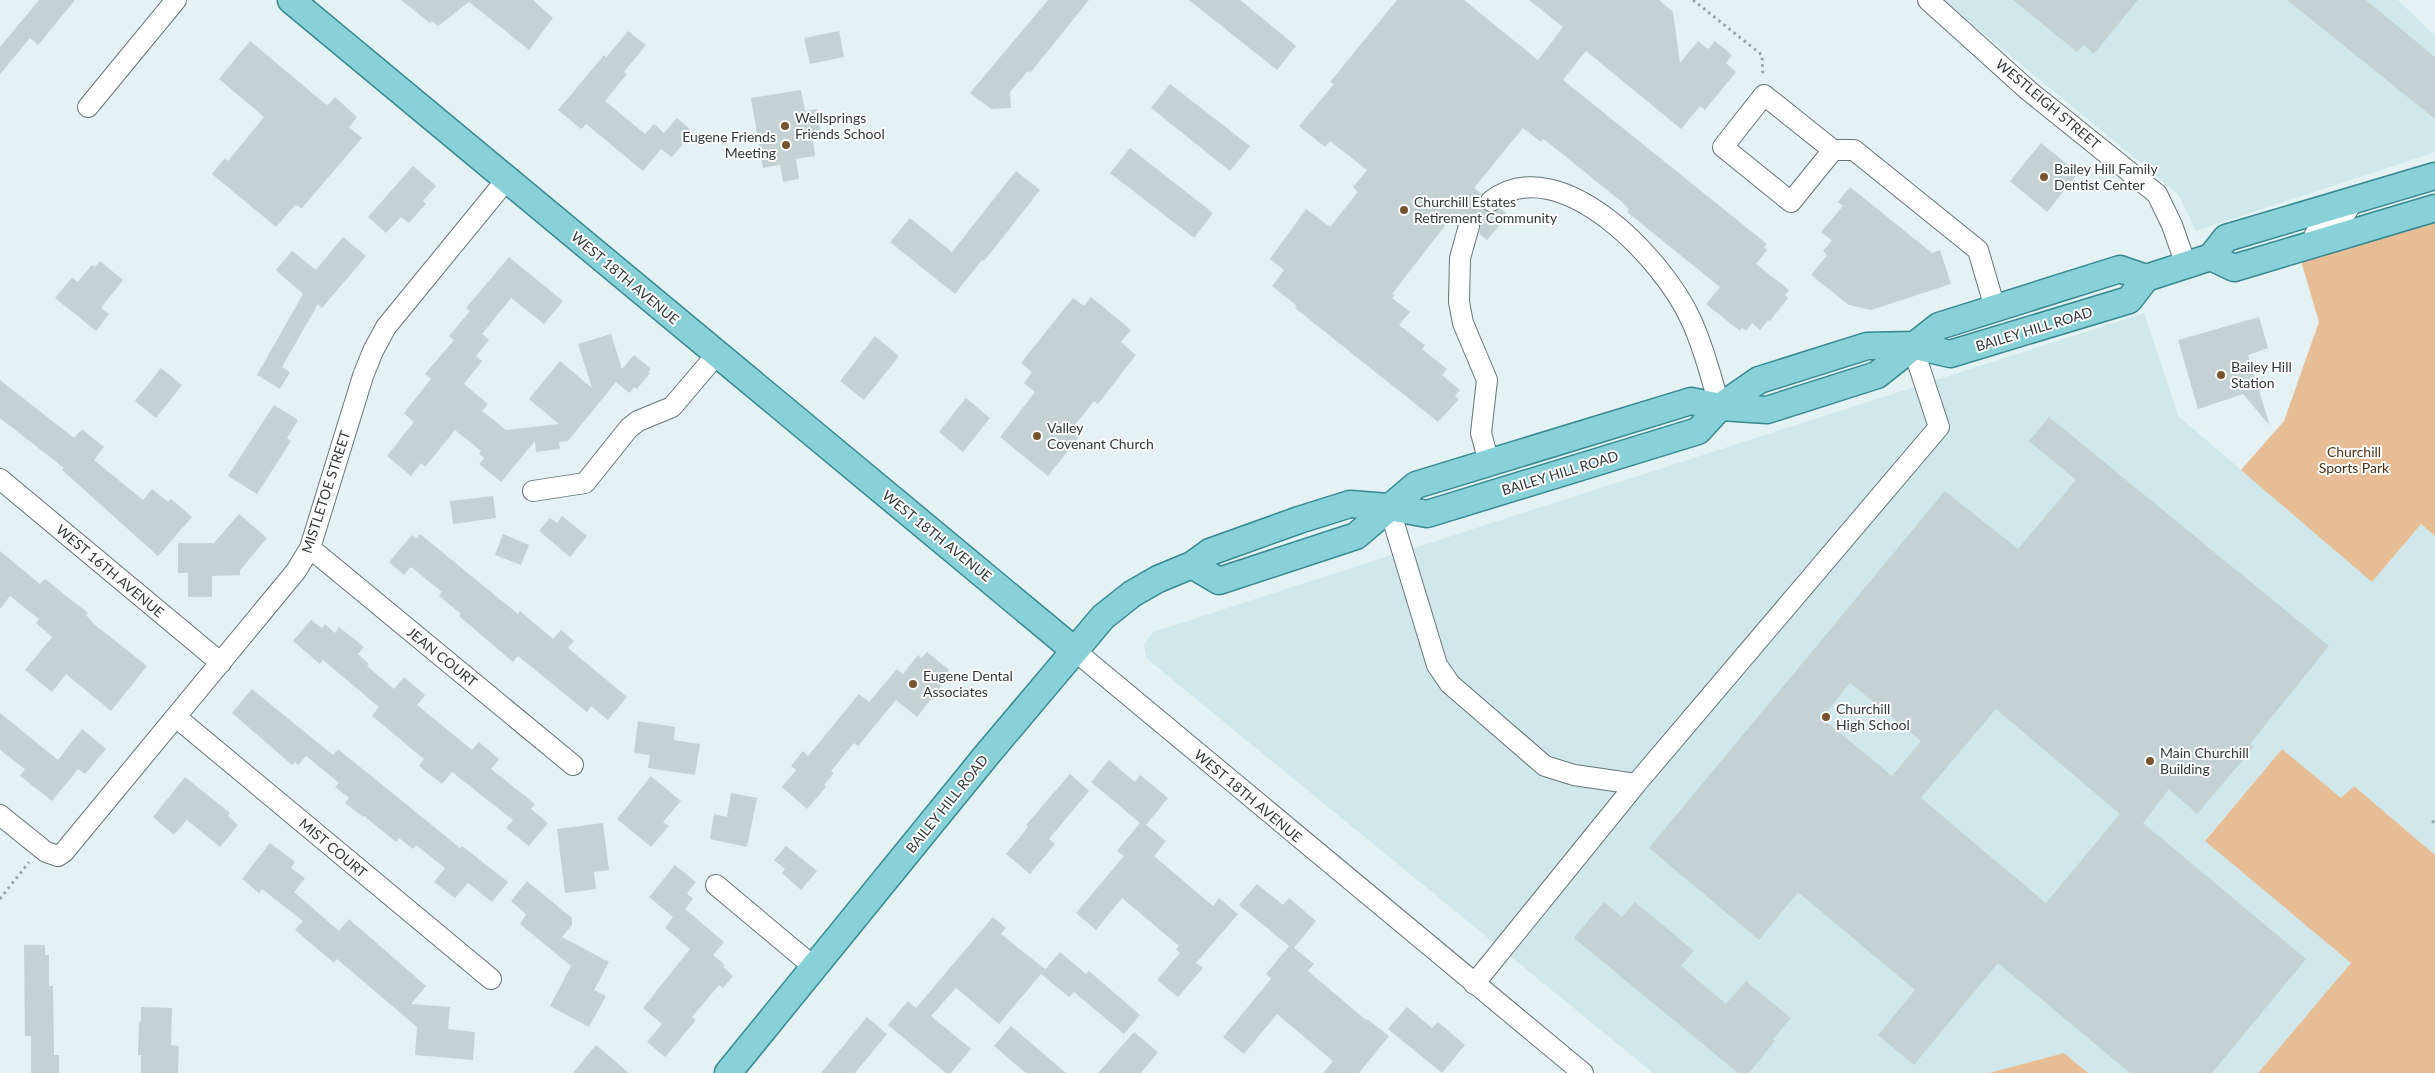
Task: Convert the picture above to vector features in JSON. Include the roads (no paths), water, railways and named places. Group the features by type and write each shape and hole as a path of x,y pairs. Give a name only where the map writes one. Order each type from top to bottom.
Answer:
{"main road":[{"name":"WEST 18TH AVENUE","path":"291,0 1074,650"},
{"path":"2146,278 2211,257 2226,238 2423,180"},
{"path":"2397,219 2411,194 2423,180"},
{"path":"2211,257 2234,268 2435,208"},
{"name":"BAILEY HILL ROAD","path":"728,1073 1102,617 1132,594 1158,579 1192,565 1219,581 1356,536 1416,485 1691,401 1720,406 1767,410 1877,375 1912,345 1939,326 2120,269 2146,278 2129,300 1950,354 1912,345"},
{"name":"BAILEY HILL ROAD","path":"1389,507 1427,514 1698,431 1720,406"}],"street":[{"path":"88,107 176,0"},
{"name":"WESTLEIGH STREET","path":"1928,0 2030,90 2156,194 2172,225 2186,265"},
{"path":"1833,150 1791,202 1722,147 1764,95 1833,150 1854,150 1978,250 1995,308"},
{"name":"MISTLETOE STREET","path":"0,815 49,852 176,717 296,571 310,548 356,398 373,350 386,327 507,179"},
{"path":"1491,201 1516,189 1543,187 1570,195 1582,202 1625,235 1667,282 1691,320 1720,406"},
{"path":"2288,252 2291,241 2335,227 2342,220 2353,201"},
{"path":"1469,226 1461,248 1459,302 1463,323 1487,380 1481,433 1489,463"},
{"path":"1474,984 1636,784 1939,427 1912,345"},
{"path":"534,491 585,483 629,428 638,421 672,406 717,354"},
{"name":"WEST 16TH AVENUE","path":"0,479 220,662"},
{"path":"1389,507 1437,665 1450,684 1545,766 1574,775 1636,784"},
{"name":"JEAN COURT","path":"310,548 573,765"},
{"name":"WEST 18TH AVENUE","path":"1074,650 1583,1073"},
{"name":"MIST COURT","path":"176,717 491,979"},
{"path":"716,884 814,966"}],"tunnel":[{"path":"1469,226 1475,216 1491,201"}],"place":[{"name":"Wellsprings Friends School","path":"785,126"},
{"name":"Eugene Friends Meeting","path":"786,145"},
{"name":"Bailey Hill Family Dentist Center","path":"2044,177"},
{"name":"Churchill Estates Retirement Community","path":"1404,210"},
{"name":"Bailey Hill Station","path":"2221,375"},
{"name":"Valley Covenant Church","path":"1037,436"},
{"name":"Eugene Dental Associates","path":"913,684"},
{"name":"Churchill High School","path":"1826,717"},
{"name":"Main Churchill Building","path":"2150,761"}],"park label":[{"name":"Churchill Sports Park","path":"2354,460"}]}
